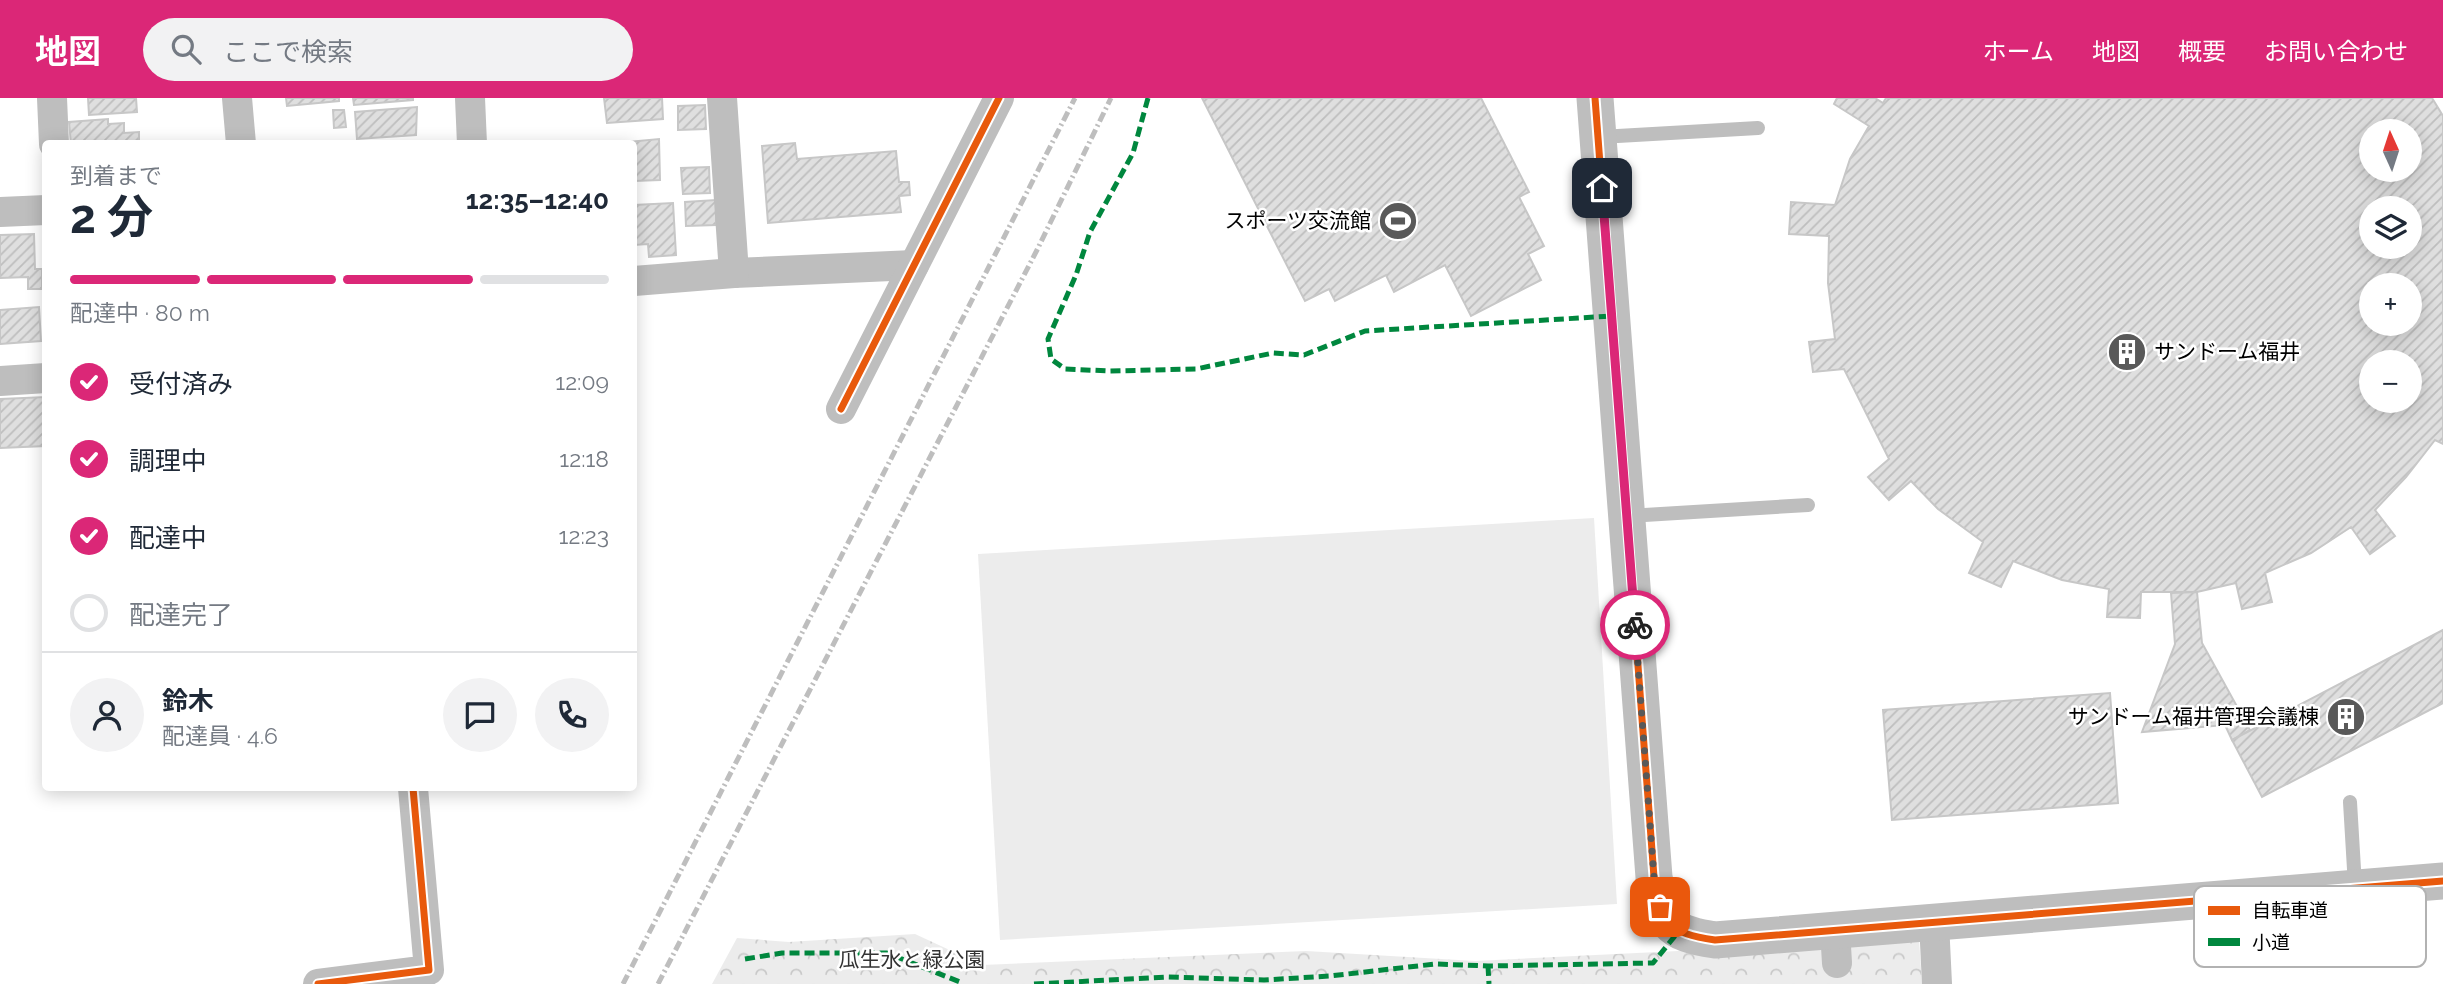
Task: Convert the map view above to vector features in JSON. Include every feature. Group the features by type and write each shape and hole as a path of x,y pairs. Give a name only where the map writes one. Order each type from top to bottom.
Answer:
{"street":[{"path":"52,98 54,140"},
{"path":"237,98 241,140"},
{"path":"470,98 472,140"},
{"path":"722,98 734,273"},
{"path":"841,409 999,98"},
{"path":"1595,98 1654,877 1660,907 1671,927 1690,937 1703,939 1836,946 1934,922 2194,901"},
{"path":"0,212 42,210"},
{"path":"637,281 734,273 914,265"},
{"path":"0,381 42,378"},
{"path":"318,984 429,970 413,791"},
{"path":"2380,886 2443,881"},
{"path":"1934,922 1937,984"}],"lane":[{"path":"1598,137 1758,128"},
{"path":"1627,516 1808,505"},
{"path":"2350,802 2355,886"}],"green space":[{"path":"1594,518 1617,904 1000,940 978,554"},
{"name":"瓜生水と緑公園","path":"915,934 982,965 1306,951 1475,961 1919,939 1922,984 712,984 737,938 789,942"}],"building":[{"path":"88,98 136,98 137,112 89,115"},
{"path":"286,98 339,98 339,101 287,106"},
{"path":"353,98 413,98 413,100 354,105"},
{"path":"604,98 662,98 663,119 607,123"},
{"name":"スポーツ交流館","path":"1202,98 1481,98 1529,192 1519,197 1544,246 1528,254 1541,280 1471,316 1445,265 1394,292 1386,275 1335,301 1329,289 1305,301"},
{"name":"サンドーム福井","path":"1837,98 1875,98 1883,103 1886,98 2432,98 2443,116 2443,444 2435,440 2375,510 2395,536 2370,554 2351,527 2311,553 2265,573 2272,602 2242,609 2236,583 2197,592 2141,592 2140,618 2107,617 2109,589 2062,580 2013,561 2001,587 1969,573 1983,542 1938,509 1911,481 1889,500 1868,477 1889,459 1844,369 1813,372 1809,342 1835,339 1828,283 1829,236 1789,234 1791,202 1835,205 1850,159 1869,126 1834,104"},
{"path":"705,105 706,129 678,130 678,106"},
{"path":"417,107 416,135 357,139 355,112"},
{"path":"333,110 344,110 346,127 334,128"},
{"path":"108,119 108,124 124,123 124,133 139,132 139,140 71,140 69,122"},
{"path":"659,139 660,180 637,181 637,141"},
{"path":"795,143 797,159 896,151 899,182 909,182 910,195 899,196 901,212 768,223 762,146"},
{"path":"709,167 710,193 683,194 681,168"},
{"path":"716,200 716,225 686,226 685,202"},
{"path":"673,203 676,255 649,257 648,244 637,245 637,205"},
{"path":"34,234 35,269 42,269 42,289 28,289 28,277 0,278 0,235"},
{"path":"39,307 41,341 0,344 0,310"},
{"path":"42,397 42,446 0,448 0,399"},
{"path":"2197,592 2202,643 2250,730 2232,740 2225,725 2142,732 2175,644 2171,593"},
{"name":"サンドーム福井管理会議棟","path":"2443,630 2443,703 2262,797 2232,740"},
{"path":"2110,693 2118,803 1892,820 1883,710"}],"railway":[{"path":"623,984 1075,98"},
{"path":"658,984 1037,250 1111,98"}],"marked path":[{"path":"1148,98 1133,153 1090,232 1076,275 1048,339 1051,359 1065,369 1196,369 1273,353 1304,355 1365,331 1612,316"},
{"path":"1034,984 1167,977 1264,980 1330,976 1435,964 1488,966 1653,963 1679,931"},
{"path":"745,959 782,953 887,953 960,982"},
{"path":"1488,966 1489,984"}],"cycle path":[{"path":"841,409 999,98"},
{"path":"1595,98 1654,877 1661,905 1670,923 1686,934 1715,940 2194,901"},
{"path":"318,984 429,970 413,791"},
{"path":"2381,886 2443,881"}],"way so far":[{"path":"1635,625 1654,877 1660,907"}],"place":[{"name":"スポーツ交流館","path":"1398,221"},
{"name":"サンドーム福井","path":"2127,352"},
{"name":"サンドーム福井管理会議棟","path":"2346,717"}],"route":[{"path":"1602,188 1635,625"}]}
